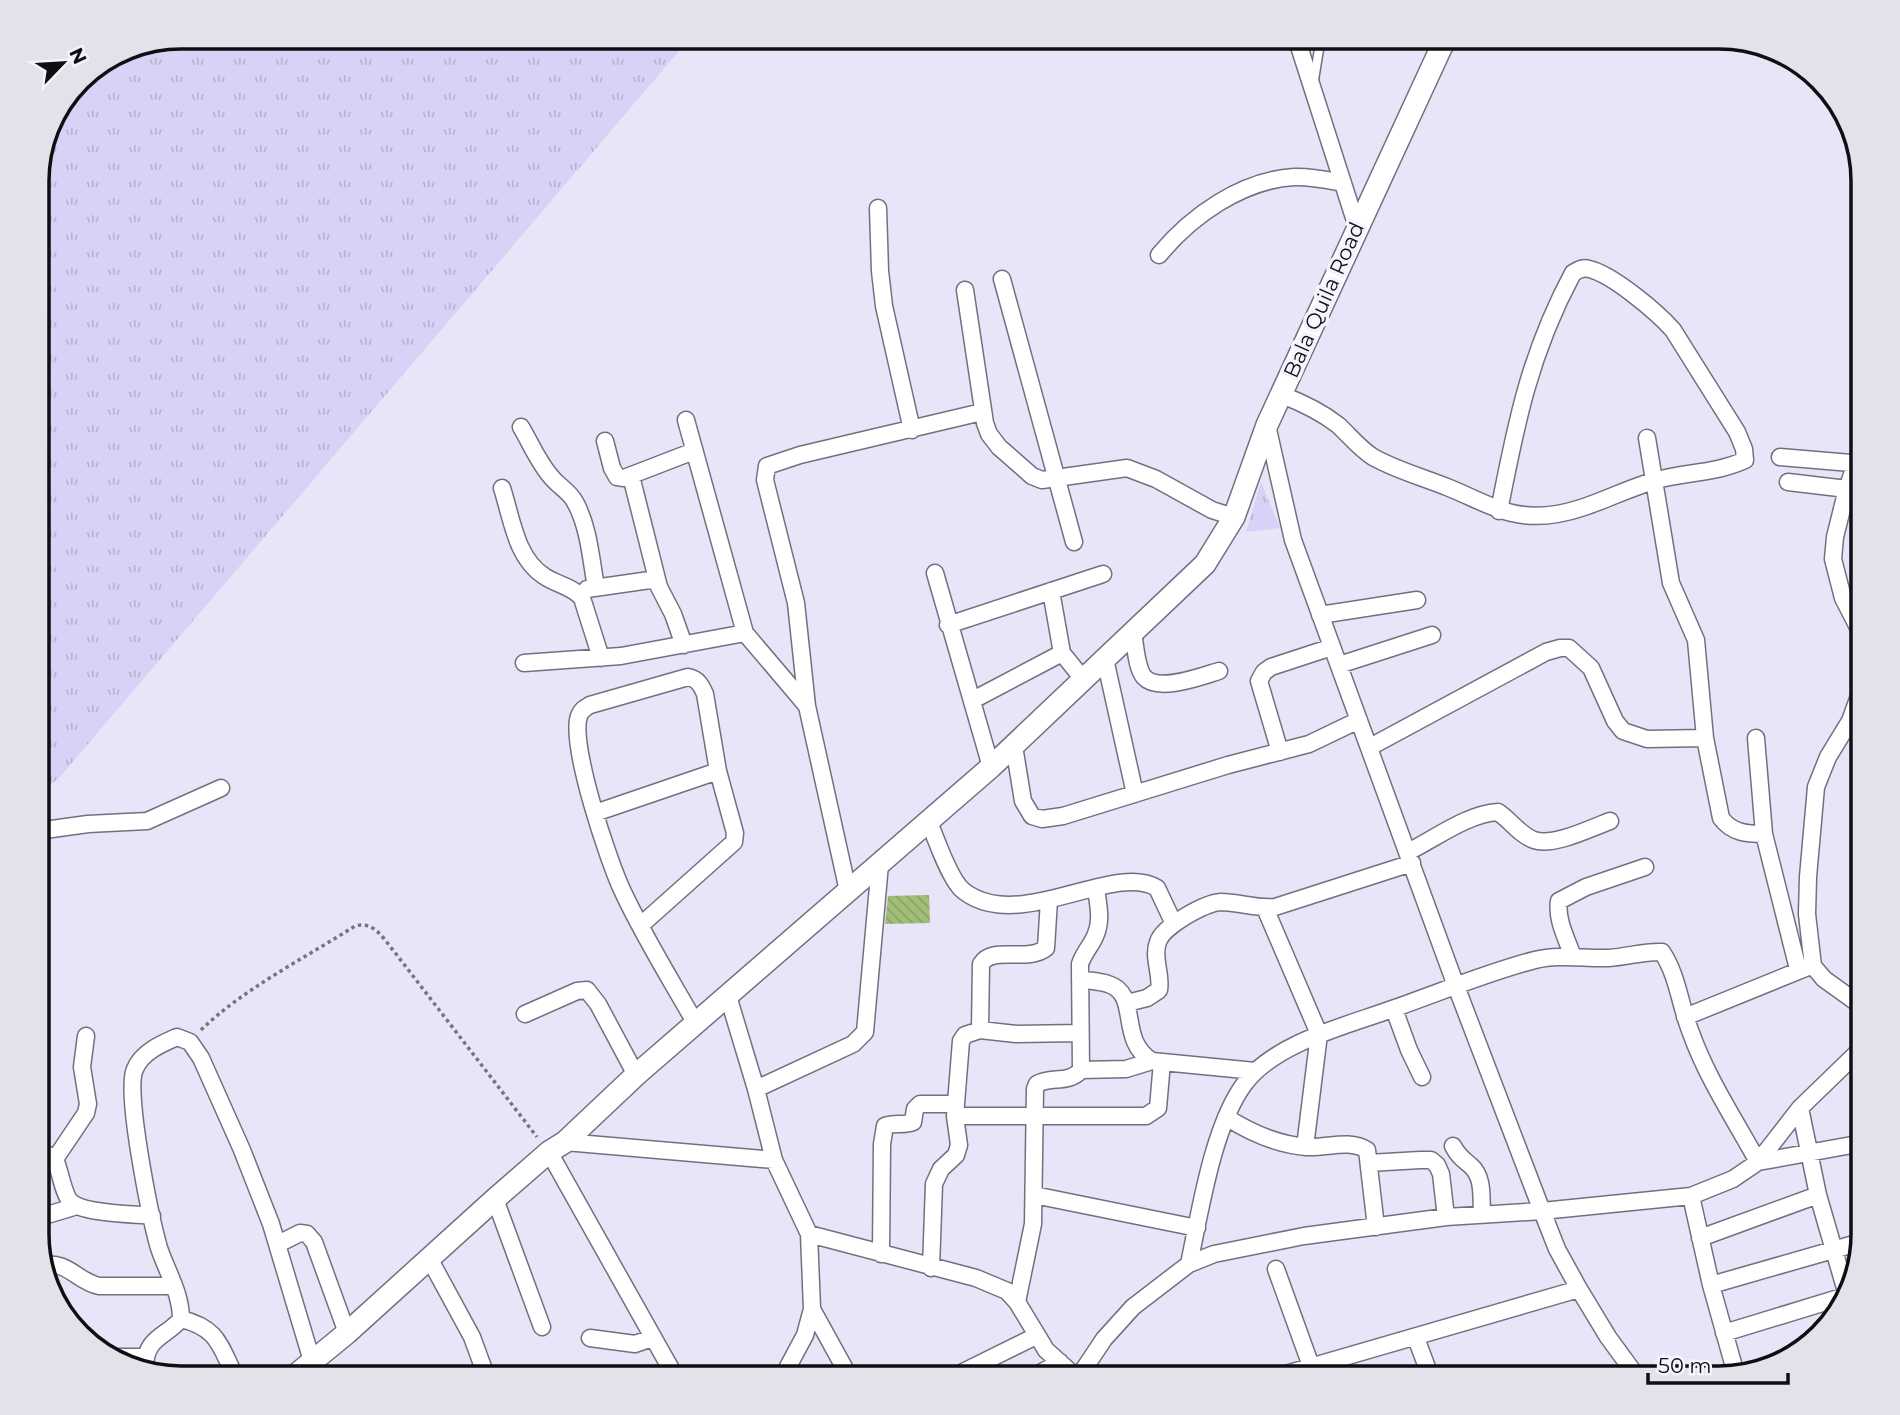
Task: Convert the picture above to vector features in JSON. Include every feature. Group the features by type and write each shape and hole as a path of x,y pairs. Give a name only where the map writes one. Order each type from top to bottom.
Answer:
{"street":[{"path":"1300,49 1357,226"},
{"name":"Bala Quila Road","path":"306,1366 991,767 1205,564 1234,517 1267,425 1440,49"},
{"path":"1159,255 1185,228 1232,196 1251,187 1295,177 1313,177 1343,183"},
{"path":"878,208 884,306 912,430"},
{"path":"1282,395 1318,410 1372,456 1499,511 1527,517 1559,514 1656,480 1732,466 1745,460 1744,449 1694,363 1661,317 1612,281 1588,268 1573,273 1534,359 1516,421 1499,511"},
{"path":"1002,279 1074,542"},
{"path":"964,290 982,412 989,433 999,447 1032,476 1042,480 1058,479 1127,468 1156,479 1212,510 1234,517"},
{"path":"848,891 807,706 796,603 765,480 767,466 800,455 982,412"},
{"path":"686,420 745,633 807,706"},
{"path":"1267,425 1293,540 1456,986 1542,1211 1557,1249 1578,1289 1630,1366"},
{"path":"521,427 552,478 571,495 576,504 589,548 596,587"},
{"path":"1647,438 1671,583 1696,640 1706,738 1721,818 1726,825 1739,832 1764,834"},
{"path":"605,441 617,477 631,476 694,451"},
{"path":"1780,457 1851,462"},
{"path":"631,476 657,579 684,645"},
{"path":"1851,480 1835,537 1833,559 1843,598 1851,614"},
{"path":"1788,482 1847,489"},
{"path":"502,488 526,561 549,580 576,590 657,579"},
{"path":"935,573 991,767"},
{"path":"948,625 1103,574"},
{"path":"576,590 586,607 601,658"},
{"path":"1051,591 1062,653 1083,679"},
{"path":"1321,615 1418,600"},
{"path":"524,663 601,658 745,633"},
{"path":"1133,634 1143,676 1149,681 1172,684 1219,671"},
{"path":"1339,665 1432,635"},
{"path":"1280,752 1259,681 1271,667 1332,647"},
{"path":"1370,747 1537,656 1560,648 1569,648 1591,668 1615,722 1623,731 1647,739 1706,738"},
{"path":"973,700 1062,653"},
{"path":"1105,659 1135,794"},
{"path":"641,925 734,842 735,833 718,771 705,694 695,678 681,678 597,702 581,710 577,728 584,772 595,813 621,890 696,1024"},
{"path":"1806,968 1807,897 1816,787 1828,757 1851,718"},
{"path":"1014,746 1023,801 1032,816 1042,819 1063,816 1309,744 1359,720"},
{"path":"1756,738 1764,834 1806,968 1851,998"},
{"path":"595,813 718,771"},
{"path":"49,829 147,821 221,788"},
{"path":"1127,1003 1147,998 1159,990 1157,942 1174,924 1215,903 1265,908 1287,905 1410,858 1475,817 1488,813 1498,812 1521,832 1544,841 1557,840 1610,821"},
{"path":"929,822 957,884 966,893 983,901 1002,906 1049,900 1131,882 1150,883 1161,893 1174,924"},
{"path":"756,1088 853,1044 865,1032 880,864"},
{"path":"1573,957 1561,923 1559,901 1586,887 1645,867"},
{"path":"1081,1070 1080,964 1097,932 1099,920 1096,889"},
{"path":"980,1030 981,964 990,956 1034,954 1046,948 1049,900"},
{"path":"1265,908 1319,1034 1305,1147"},
{"path":"1189,1264 1207,1181 1226,1117 1240,1091 1255,1072 1319,1034 1535,961 1573,957 1612,958 1650,951 1662,952 1673,974 1685,1017 1703,1061 1758,1162"},
{"path":"1685,1017 1806,968"},
{"path":"1080,979 1109,984 1123,995 1127,1003 1132,1038 1143,1056 1157,1062 1255,1072"},
{"path":"525,1014 577,991 587,990 598,1004 636,1075"},
{"path":"728,996 756,1088 774,1160 809,1234 812,1309 802,1343 789,1366"},
{"path":"1394,1009 1422,1077"},
{"path":"931,1268 933,1184 941,1169 957,1156 959,1145 955,1110 961,1041 965,1035 980,1030 1016,1034 1080,1033"},
{"path":"55,1159 86,1113 88,1104 82,1067 86,1036"},
{"path":"145,1361 152,1342 181,1319 181,1306 163,1259 152,1216 135,1120 132,1077 135,1067 159,1045 177,1037 190,1042 210,1075 242,1150 278,1244 288,1287 312,1361"},
{"path":"1017,1303 1031,1237 1036,1115 1034,1097 1037,1084 1071,1077 1081,1070 1126,1069 1157,1062"},
{"path":"881,1254 882,1144 885,1126 912,1122 915,1110 920,1104 955,1110 1036,1115 1146,1116 1158,1108 1160,1102 1157,1062"},
{"path":"1086,1366 1120,1319 1189,1264 1214,1254 1293,1238 1446,1217 1542,1211 1691,1195 1733,1179 1758,1162 1800,1108 1851,1065"},
{"path":"1800,1108 1818,1195 1843,1280"},
{"path":"1226,1117 1262,1136 1305,1147 1358,1144 1367,1150 1376,1227"},
{"path":"1758,1162 1851,1145"},
{"path":"1453,1146 1460,1158 1473,1167 1479,1177 1482,1214"},
{"path":"669,1366 652,1338 557,1147 774,1160"},
{"path":"49,1156 55,1159 68,1200 76,1206 90,1210 152,1216"},
{"path":"1369,1163 1431,1160 1441,1174 1446,1217"},
{"path":"1034,1195 1197,1228"},
{"path":"1691,1195 1711,1285 1733,1365"},
{"path":"1700,1238 1818,1195"},
{"path":"495,1199 542,1327"},
{"path":"49,1214 76,1206"},
{"path":"278,1244 300,1233 307,1234 314,1242 332,1298 347,1333"},
{"path":"809,1234 992,1284 1007,1291 1046,1350 1063,1366"},
{"path":"1711,1285 1850,1245"},
{"path":"429,1258 472,1337 483,1366"},
{"path":"52,1264 56,1263 90,1284 99,1286 174,1286"},
{"path":"1276,1269 1311,1366 1416,1338 1578,1289"},
{"path":"1724,1332 1833,1300"},
{"path":"812,1309 843,1366"},
{"path":"181,1319 200,1324 211,1331 230,1366"},
{"path":"975,1366 1036,1336"},
{"path":"590,1338 635,1344 652,1338"},
{"path":"1416,1338 1426,1366"},
{"path":"1054,1366 1060,1363"}],"lane":[{"path":"1312,87 1319,49"}],"path":[{"path":"190,1042 225,1009 252,990 355,926 364,924 373,928 393,950 557,1147"}],"green space":[{"path":"681,49 59,778 49,786 49,172 59,130 76,101 79,98 98,98 98,79 108,71 138,56 164,50"},
{"path":"1261,482 1280,528 1246,532"}],"building":[{"path":"929,895 930,923 885,924 888,896"}]}
